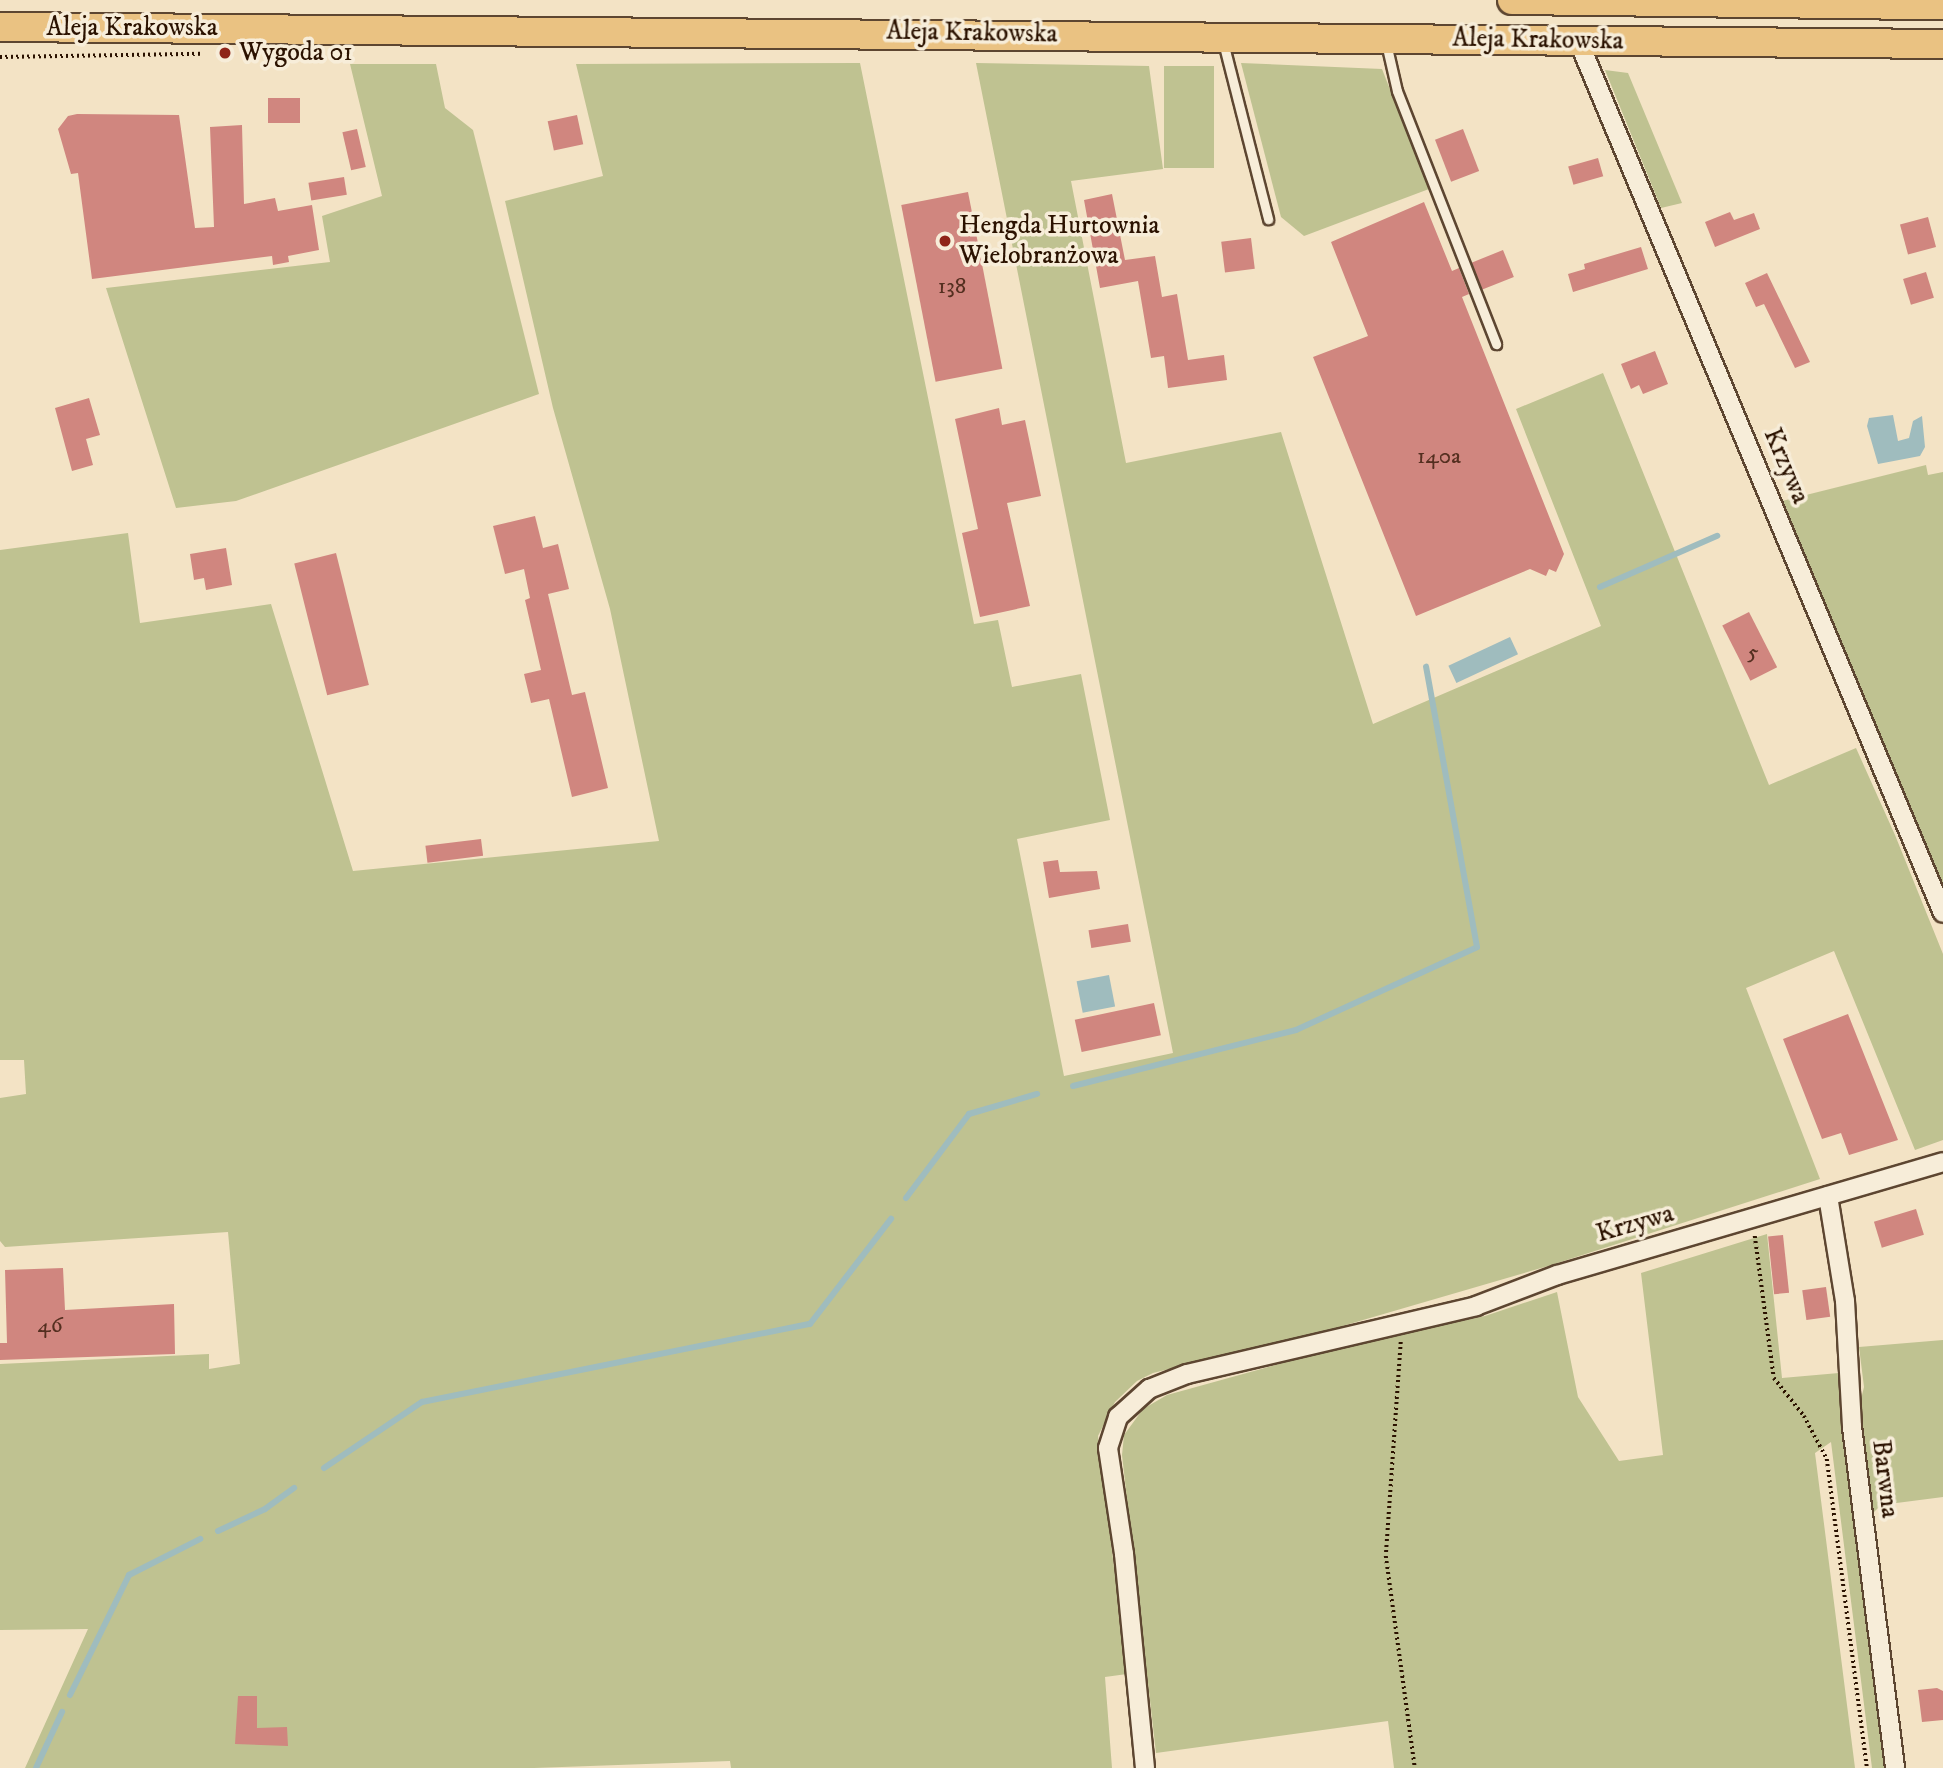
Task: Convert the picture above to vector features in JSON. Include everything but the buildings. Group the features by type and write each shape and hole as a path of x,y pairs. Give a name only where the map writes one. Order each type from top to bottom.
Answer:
{"main road":[{"name":"Aleja Krakowska","path":"1512,0 1867,2 1943,5"},
{"name":"Aleja Krakowska","path":"0,27 1943,44"}],"street":[{"name":"Krzywa","path":"1578,40 1943,913"},
{"name":"Krzywa","path":"1145,1768 1126,1568 1108,1448 1110,1433 1131,1404 1163,1381 1403,1321 1476,1306 1519,1286 1943,1162"},
{"name":"Barwna","path":"1828,1196 1846,1312 1852,1427 1895,1768"}],"lane":[{"path":"1222,37 1268,219"},
{"path":"1385,38 1397,91 1496,344"}],"path":[{"path":"0,57 212,53"},
{"path":"1753,1217 1774,1378 1804,1416 1827,1459 1867,1768"},
{"path":"1403,1321 1386,1556 1415,1768"}],"green space":[{"path":"860,63 974,624 998,620 1012,687 1081,674 1110,820 1017,839 1064,1076 1173,1053 976,63 1149,66 1163,169 1071,181 1126,463 1281,432 1373,724 1601,626 1516,409 1603,373 1769,785 1856,748 1895,835 1943,954 1943,1140 1915,1150 1834,951 1746,988 1820,1179 1548,1266 1339,1327 1153,1373 1137,1381 1115,1402 1098,1436 1127,1674 1105,1677 1112,1768 731,1768 730,1761 534,1768 25,1768 88,1629 0,1630 0,1364 209,1354 209,1369 240,1364 228,1232 5,1247 0,1241 0,1098 26,1094 24,1060 0,1060 0,550 128,533 140,623 271,604 353,871 659,841 610,609 553,408 505,201 603,176 576,64"},
{"path":"1241,63 1382,69 1429,189 1304,236 1281,217"},
{"path":"350,64 436,64 445,108 473,130 539,394 236,501 176,508 106,288 330,262 322,216 382,196"},
{"path":"1164,66 1214,66 1214,168 1164,168"},
{"path":"1605,70 1628,73 1682,203 1661,208"},
{"path":"1926,465 1928,475 1943,472 1943,890 1782,501"},
{"path":"1767,1234 1782,1378 1839,1373 1887,1768 1872,1768 1831,1442 1815,1453 1855,1768 1394,1768 1388,1721 1156,1753 1122,1455 1124,1435 1143,1409 1167,1395 1344,1346 1485,1316 1557,1292 1578,1397 1619,1461 1663,1455 1641,1273"},
{"path":"1943,1340 1943,1497 1881,1505 1871,1515 1858,1411 1864,1387 1859,1347"}],"water":[{"path":"1893,415 1898,441 1909,438 1913,421 1922,416 1925,447 1920,456 1878,464 1867,426 1869,418"},
{"path":"1510,637 1518,654 1456,683 1448,666"},
{"path":"1109,975 1115,1006 1083,1013 1077,981"}],"waterway":[{"path":"1600,587 1717,536"},
{"path":"1073,1086 1296,1030 1477,947 1426,667"},
{"path":"906,1198 969,1114 1037,1094"},
{"path":"324,1468 422,1402 810,1324 891,1219"},
{"path":"218,1531 265,1509 294,1488"},
{"path":"70,1695 129,1575 200,1539"},
{"path":"36,1768 62,1712"}],"place":[{"name":"Wygoda 01","path":"225,53"},
{"name":"Hengda Hurtownia Wielobranżowa","path":"945,241"}]}
